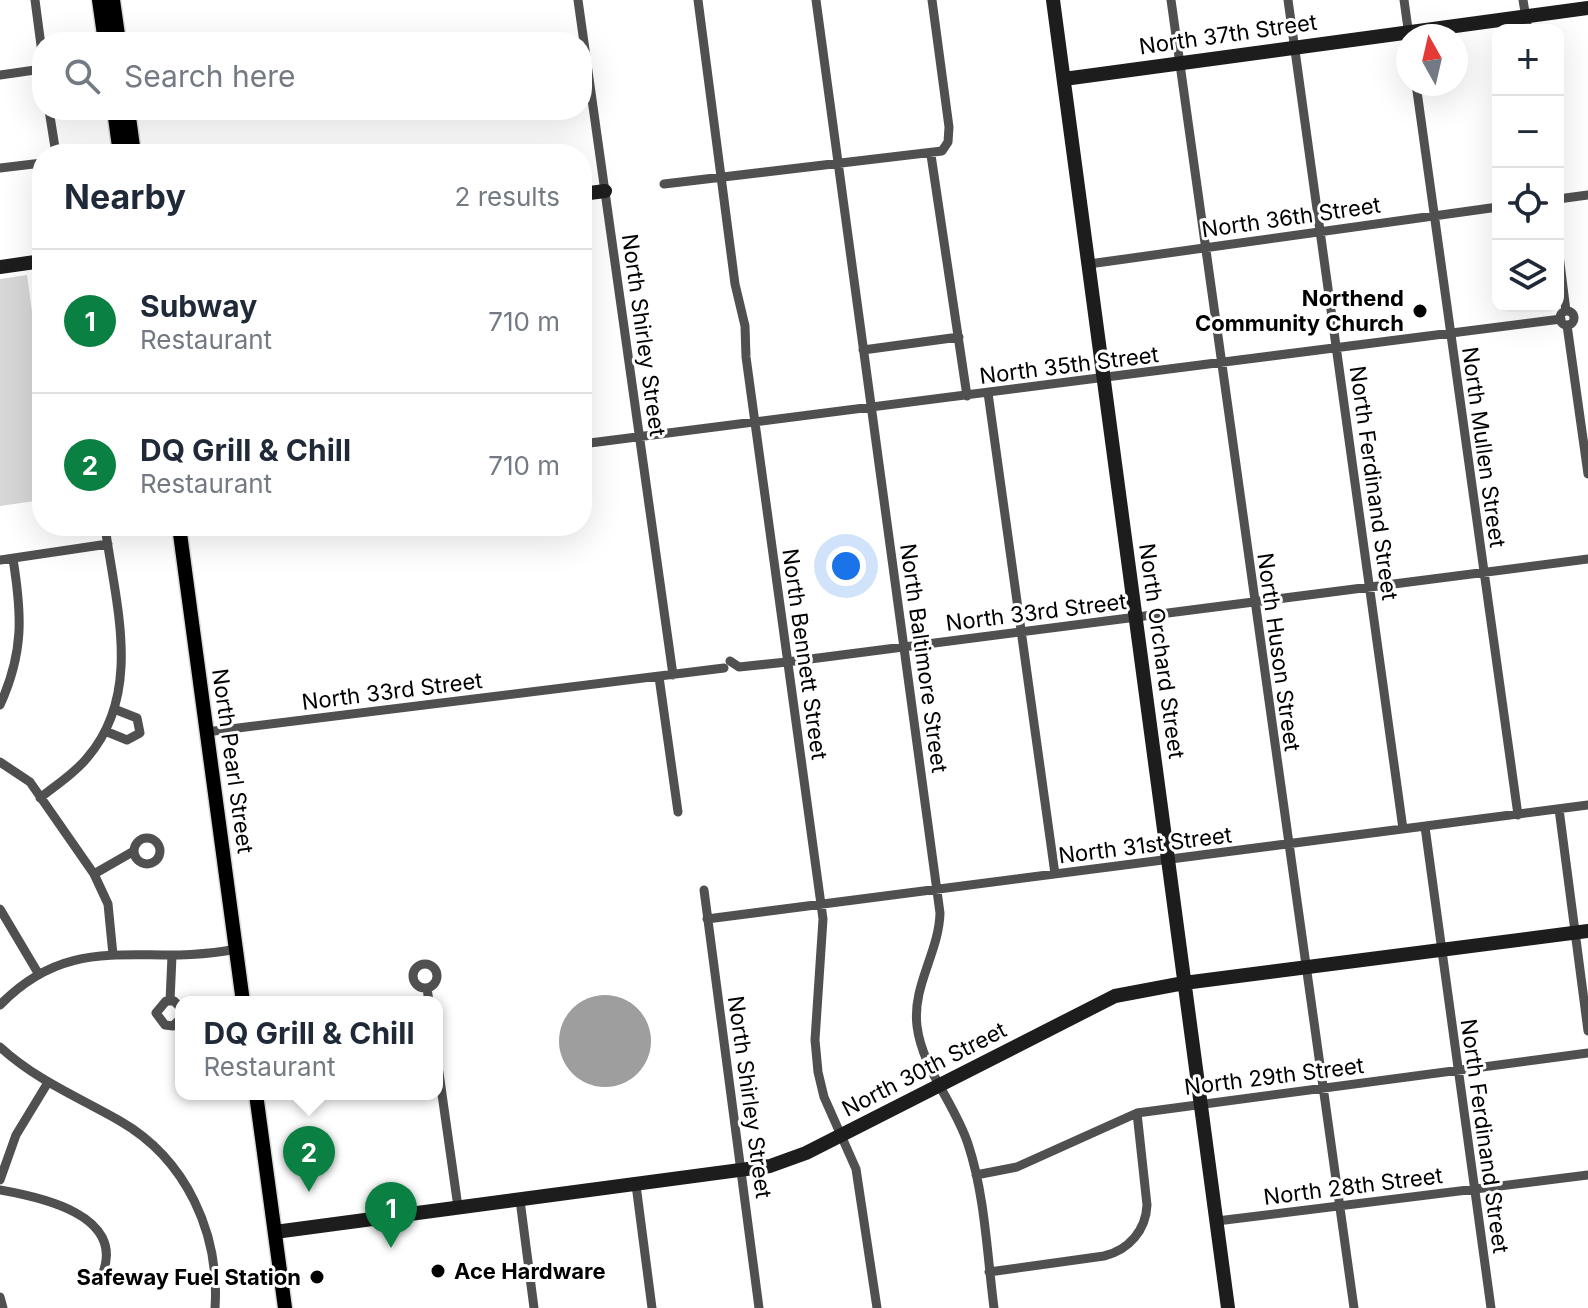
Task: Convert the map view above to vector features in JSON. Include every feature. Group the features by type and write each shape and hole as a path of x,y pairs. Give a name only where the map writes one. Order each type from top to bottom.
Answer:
{"main road":[{"path":"99,0 104,32"},
{"path":"113,0 118,32"},
{"path":"115,120 119,144"},
{"path":"129,120 133,144"},
{"name":"North Pearl Street","path":"180,536 242,996"},
{"path":"257,1100 285,1308"}],"street":[{"path":"35,0 39,32"},
{"name":"North Shirley Street","path":"578,0 583,32"},
{"name":"North Bennett Street","path":"698,0 735,284 745,326 755,422 821,905 823,942 816,1055 824,1097 858,1178 877,1308"},
{"name":"North Baltimore Street","path":"816,0 937,889 940,928 917,996 916,1018 922,1046 966,1137 976,1175 994,1308"},
{"path":"664,184 838,162 931,155 944,149 949,135 932,0"},
{"name":"North Orchard Street","path":"1053,0 1228,1308"},
{"name":"North Huson Street","path":"1171,0 1219,365 1354,1308"},
{"name":"North Ferdinand Street","path":"1288,0 1403,829"},
{"path":"1404,0 1408,24"},
{"path":"1523,0 1527,24"},
{"name":"North 37th Street","path":"1527,24 1588,8"},
{"name":"North 37th Street","path":"1468,29 1492,27"},
{"name":"North 37th Street","path":"1064,79 1396,35"},
{"path":"0,75 32,70"},
{"name":"North Mullen Street","path":"1418,96 1518,815"},
{"name":"North Shirley Street","path":"592,99 673,675"},
{"path":"51,120 54,144"},
{"path":"931,155 967,396"},
{"path":"0,168 32,164"},
{"path":"592,193 605,191"},
{"path":"1564,198 1588,195"},
{"name":"North 36th Street","path":"1089,264 1492,208"},
{"path":"0,267 32,262"},
{"path":"1564,294 1588,474"},
{"name":"North 35th Street","path":"592,443 1588,316"},
{"path":"863,350 959,337"},
{"path":"988,393 1055,874"},
{"path":"40,798 77,768 105,731 114,709 123,664 107,536"},
{"path":"0,560 108,544"},
{"path":"0,705 17,662 20,642 19,593 13,559"},
{"name":"North 33rd Street","path":"206,732 659,677 727,665 739,667 787,662 1021,633 1588,559"},
{"path":"659,677 678,812"},
{"path":"105,731 127,740 140,733 137,718 114,709"},
{"path":"0,762 30,782 94,874 108,904 113,955"},
{"name":"North 31st Street","path":"707,919 1588,805"},
{"path":"1559,809 1582,932 1588,1031"},
{"name":"North Ferdinand Street","path":"1425,827 1491,1308"},
{"path":"94,874 134,851"},
{"name":"North Shirley Street","path":"704,890 759,1308"},
{"path":"0,909 38,973"},
{"name":"North 30th Street","path":"275,1232 742,1172 792,1159 1115,996 1184,983 1582,932"},
{"path":"0,1005 38,973 86,956 172,956 236,949"},
{"path":"170,1001 172,956"},
{"path":"427,988 428,996"},
{"path":"170,1001 175,1004"},
{"path":"170,1001 157,1009 158,1020 169,1026 175,1022"},
{"path":"0,1047 47,1084 136,1132 183,1180 209,1237 216,1275 215,1308"},
{"name":"North 29th Street","path":"976,1175 1017,1167 1137,1113 1588,1053"},
{"path":"0,1180 16,1135 47,1084"},
{"path":"443,1100 458,1207"},
{"path":"989,1272 1104,1256 1119,1250 1135,1237 1147,1216 1137,1113"},
{"name":"North 28th Street","path":"1217,1221 1588,1175"},
{"path":"636,1185 652,1308"},
{"path":"0,1190 51,1200 82,1217 97,1232 107,1250 102,1275"},
{"path":"520,1200 534,1308"},
{"path":"0,1297 3,1308"}],"shaded area":[{"path":"27,275 32,312 32,501 0,506 0,279"},
{"path":"605,995 623,998 638,1008 648,1023 651,1041 648,1059 638,1074 623,1084 605,1087 587,1084 572,1074 562,1059 559,1041 562,1023 572,1008 587,998"}],"place":[{"name":"Northend Community Church","path":"1420,311"},
{"name":"DQ Grill & Chill","path":"309,1192"},
{"name":"Subway","path":"391,1248"},
{"name":"Ace Hardware","path":"438,1271"},
{"name":"Safeway Fuel Station","path":"317,1277"}]}
